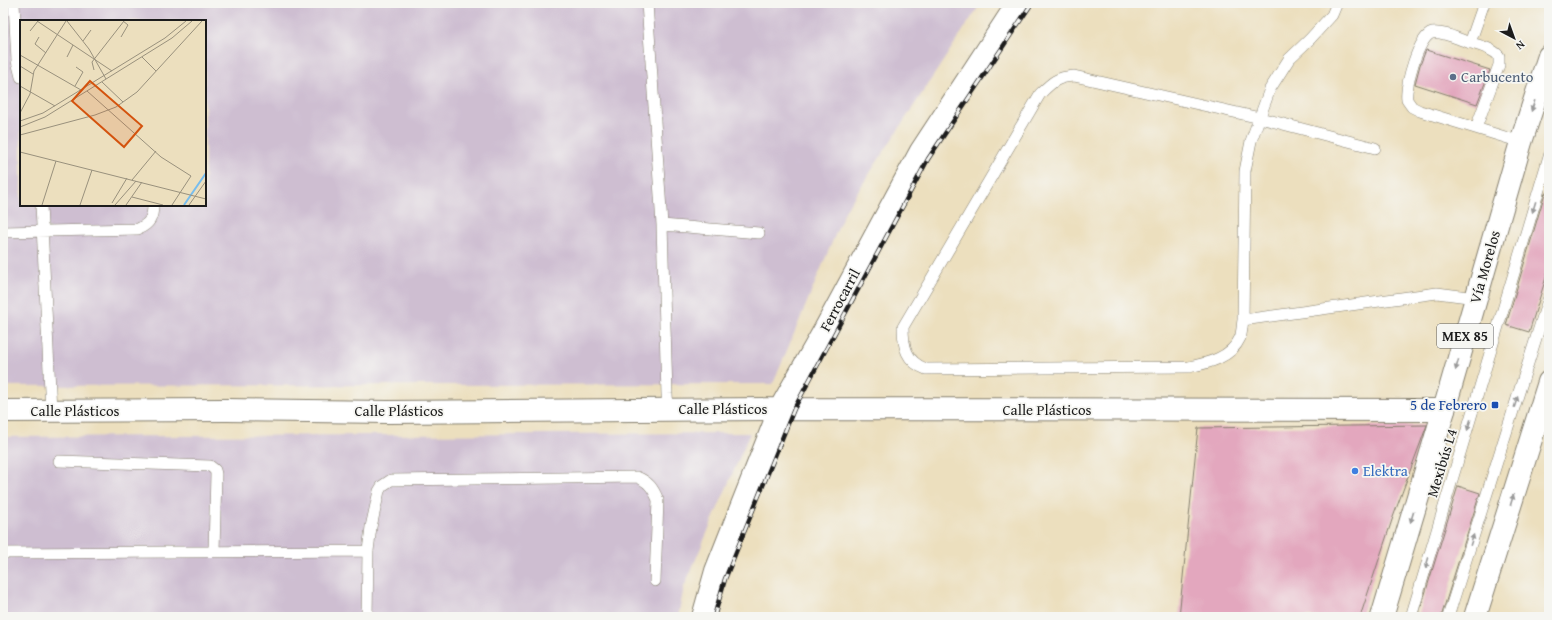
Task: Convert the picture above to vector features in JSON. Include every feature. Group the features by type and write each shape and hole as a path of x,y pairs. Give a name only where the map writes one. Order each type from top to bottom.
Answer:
{"street":[{"name":"Ferrocarril","path":"702,617 716,571 780,409 823,333 921,151 1018,3"},
{"name":"Vía Morelos","path":"1382,617 1444,410 1521,142 1549,56"},
{"path":"1475,617 1549,382"},
{"name":"Calle Plásticos","path":"3,411 227,410 388,412 668,409 1444,410"}],"lane":[{"path":"14,3 16,61 20,74"},
{"path":"647,3 662,225 668,409"},
{"path":"1337,3 1332,14 1310,39 1289,59 1270,89 1260,118 1251,141 1245,171 1243,320 1240,338 1232,349 1222,357 1211,362 1190,367 926,369 914,363 907,355 903,341 903,327 1027,114 1040,94 1051,83 1062,77 1074,76 1260,118 1375,148"},
{"path":"1470,43 1484,3"},
{"path":"1476,128 1500,60 1496,53 1470,43 1438,32 1430,34 1425,38 1420,47 1407,85 1407,100 1412,106 1420,111 1521,142"},
{"name":"Mexibús L4","path":"1411,617 1549,156"},
{"path":"41,206 50,411"},
{"path":"3,232 138,229 148,224 151,218 153,206"},
{"path":"662,225 759,233"},
{"path":"1243,320 1437,293 1476,298"},
{"path":"1448,617 1549,297"},
{"path":"59,461 210,466 215,470 216,474 214,551"},
{"path":"368,617 368,551 371,527 379,491 382,486 391,480 637,477 645,480 650,485 658,500 655,581"},
{"path":"3,553 368,551"}],"shaded area":[{"path":"3,3 981,3 845,211 773,384 3,386"},
{"path":"750,433 684,587 678,617 3,617 3,437"}],"building":[{"name":"Carbucento","path":"1426,50 1490,70 1477,104 1415,84"},
{"path":"1545,193 1549,194 1549,268 1529,332 1506,325"},
{"path":"1427,425 1392,520 1360,617 1179,617 1198,428"},
{"path":"1458,486 1480,493 1441,617 1418,617"}],"railway":[{"path":"714,617 725,579 794,409 928,159 1032,3"}],"place":[{"name":"Carbucento","path":"1453,77"},
{"name":"5 de Febrero","path":"1495,405"},
{"name":"Elektra","path":"1355,471"}]}
